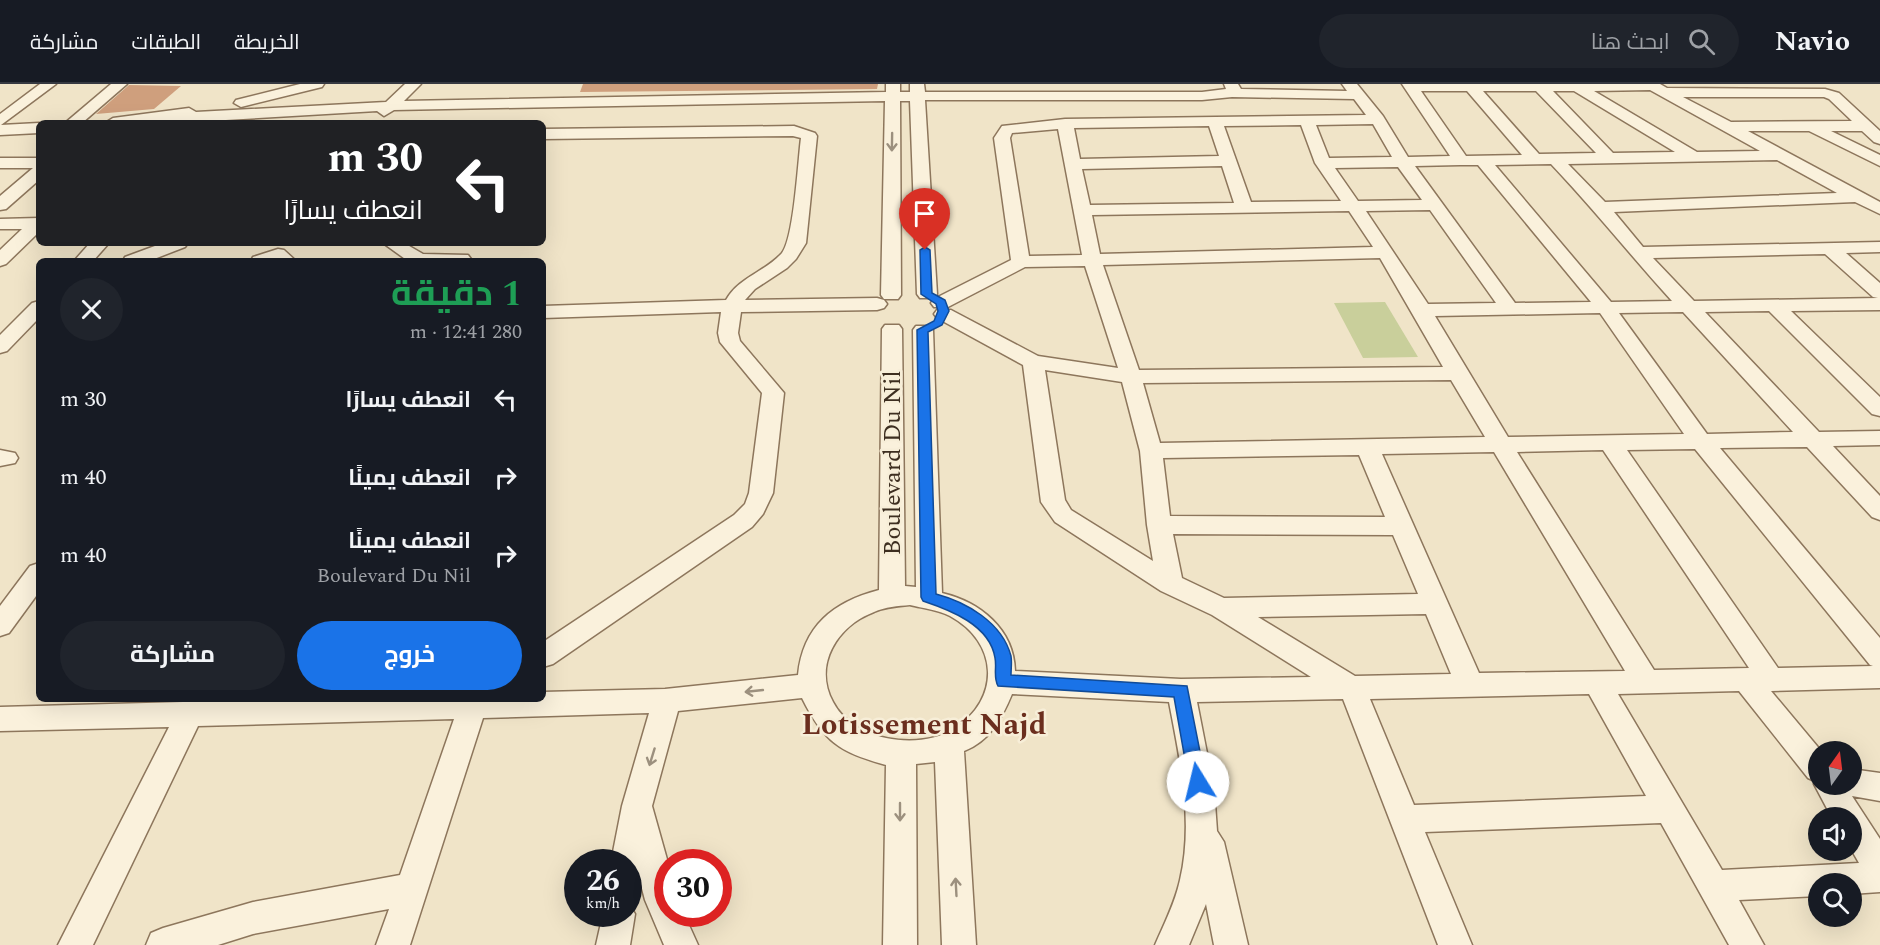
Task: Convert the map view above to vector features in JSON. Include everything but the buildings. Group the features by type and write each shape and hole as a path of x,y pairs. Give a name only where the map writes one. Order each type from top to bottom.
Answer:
{"street":[{"path":"0,121 49,84"},
{"path":"77,120 120,84"},
{"path":"174,119 317,84"},
{"path":"378,120 388,106 414,84"},
{"path":"561,103 571,84"},
{"path":"1539,85 1609,158"},
{"path":"1410,86 1539,85 1825,93 1834,96 1880,139"},
{"path":"1410,86 1473,161 1605,308 1701,441 1880,657"},
{"path":"1576,86 1695,157"},
{"path":"1471,87 1545,160 1600,207 1638,253 1880,511"},
{"path":"1655,87 1880,209"},
{"path":"174,119 388,106 561,103 893,90 1199,90 1232,88 1258,95 1353,89 1378,119 1404,163 1510,309"},
{"path":"893,90 884,299 876,317 880,323 891,329 910,332 938,323 917,90"},
{"path":"461,120 469,105"},
{"path":"296,120 304,110"},
{"path":"1021,262 1002,138 1004,131 1015,127 1065,124 1378,119"},
{"path":"1307,120 1323,164 1386,252 1457,373 1647,682"},
{"path":"1215,122 1244,208"},
{"path":"1065,124 1075,164 1092,259 1131,377 1151,452 1159,525 1170,584"},
{"path":"1810,126 1880,161"},
{"path":"1727,127 1865,126"},
{"path":"0,130 36,128"},
{"path":"546,134 794,131 809,136 797,243 792,255 742,290 730,306 728,336 732,344 767,382 773,393 773,411 761,493 755,508 743,521 546,654"},
{"path":"1323,164 1780,155"},
{"path":"1075,164 1227,161"},
{"path":"0,163 36,163"},
{"path":"0,205 36,174"},
{"path":"1600,207 1858,197"},
{"path":"1083,210 1434,205"},
{"path":"0,224 36,223"},
{"path":"0,260 36,225"},
{"path":"86,258 97,246"},
{"path":"140,258 171,246"},
{"path":"398,246 416,258"},
{"path":"1638,253 1880,247"},
{"path":"1829,248 1877,304"},
{"path":"937,304 1021,262 1386,252"},
{"path":"435,258 467,254"},
{"path":"546,312 884,299 909,291 937,304 1033,362 1131,377 1457,373"},
{"path":"1422,310 1877,304"},
{"path":"1774,306 1880,409"},
{"path":"0,325 30,324"},
{"path":"0,347 30,324"},
{"name":"Boulevard Du Nil","path":"891,329 892,597"},
{"name":"Boulevard Du Nil","path":"922,330 929,597"},
{"path":"1033,362 1053,502 1063,516 1170,584 1221,608 1352,688 1455,945"},
{"path":"1151,452 1880,438"},
{"path":"1610,443 1758,679 1808,754"},
{"path":"1367,447 1470,685"},
{"path":"1159,525 1402,526"},
{"path":"0,626 36,577"},
{"path":"892,597 929,597 953,604 983,624 991,633 1003,656 1003,681 998,700 984,722 949,746 925,752 901,754 871,749 834,728 819,708 812,685 816,650 828,630 856,608 892,597"},
{"path":"1221,608 1433,604"},
{"path":"1003,681 1181,691 1880,677"},
{"path":"1597,683 1747,945"},
{"path":"546,701 665,700 812,685"},
{"path":"1181,691 1203,824 1231,945"},
{"path":"629,849 637,806 662,723 665,700"},
{"path":"0,719 212,708 477,702 393,945"},
{"path":"75,945 212,708"},
{"path":"949,746 959,945"},
{"path":"900,945 901,754"},
{"path":"1862,784 1880,787"},
{"path":"637,806 661,900 681,945"},
{"path":"1406,819 1671,809"},
{"path":"1172,945 1191,906 1196,885 1203,824"},
{"path":"1862,839 1880,868"},
{"path":"1714,886 1880,877"},
{"path":"163,945 253,918 411,889"},
{"path":"613,945 616,927"}],"green space":[{"path":"1385,302 1418,357 1363,358 1334,303"}],"district":[{"name":"Lotissement Najd","path":"924,724"}],"route":[{"path":"925,250 927,294 941,303 944,311 938,323 922,330 929,597 964,610 974,616 991,633 1003,656 1003,681 1181,691 1198,782"}]}
